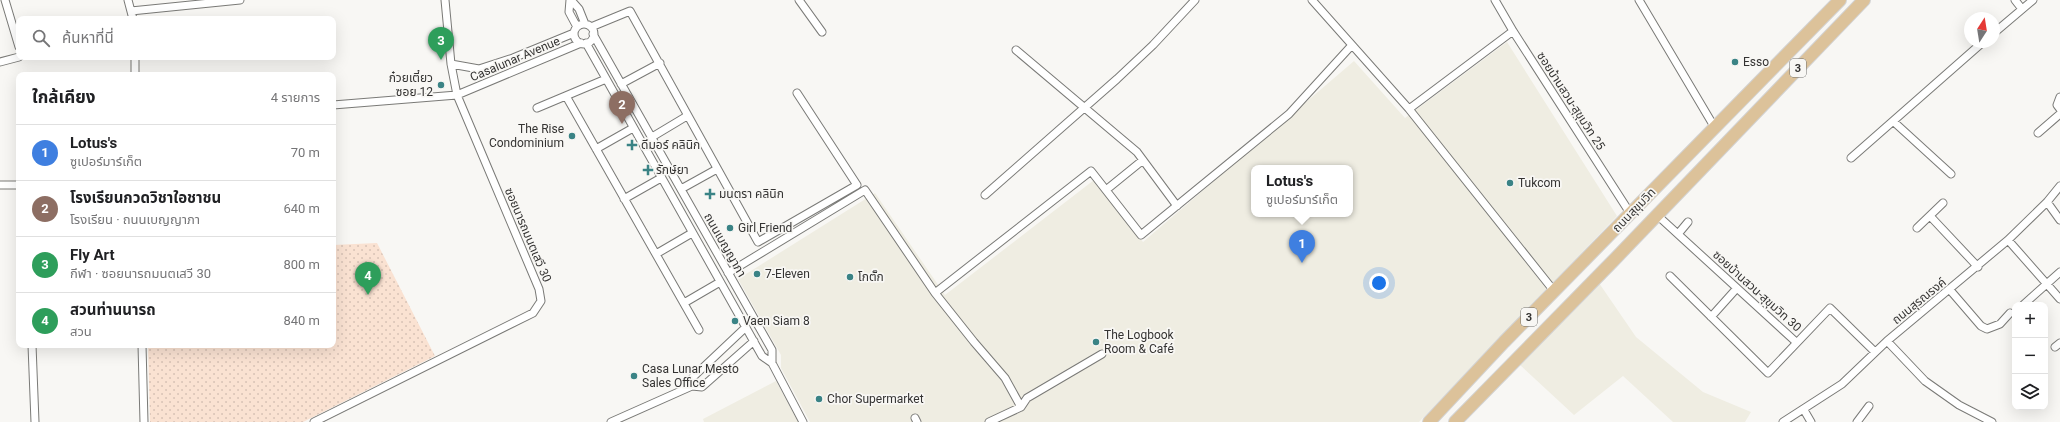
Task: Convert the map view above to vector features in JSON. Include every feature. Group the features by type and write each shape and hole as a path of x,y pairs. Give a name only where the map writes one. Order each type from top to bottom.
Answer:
{"main road":[{"name":"ถนนสุขุมวิท","path":"1429,422 1554,291 1840,0"},
{"name":"ถนนสุขุมวิท","path":"1455,422 1864,0"},
{"path":"1717,125 1733,135"}],"street":[{"path":"5,0 16,37"},
{"path":"128,0 132,16"},
{"path":"130,11 240,0"},
{"name":"ซอยนารถมนตเสวี 30","path":"314,422 533,313 541,301 540,288 457,95 451,64 445,0"},
{"name":"ถนนเบญญาภา","path":"571,0 579,9 590,28 772,350 772,363"},
{"name":"ถนนเบญญาภา","path":"571,0 569,12 575,30 576,39 583,43 606,80 762,356 772,363 803,422"},
{"path":"799,0 822,32"},
{"path":"985,195 1153,45 1195,0"},
{"path":"1312,0 1409,109 1554,291"},
{"name":"ซอยบ้านสวน-สุขุมวิท 25","path":"1495,0 1513,31 1630,213"},
{"path":"1639,0 1717,125"},
{"path":"2015,0 2022,9"},
{"path":"2000,28 2033,0"},
{"name":"Casalunar Avenue","path":"451,64 479,69 513,58 575,30 590,28 630,10 660,63"},
{"path":"583,43 591,40 590,28"},
{"path":"1409,109 1513,31"},
{"name":"Casalunar Avenue","path":"336,105 457,95 583,43"},
{"path":"935,293 1091,171 1141,235 1289,114 1352,45"},
{"path":"1851,158 1977,48"},
{"path":"1016,50 1137,152 1176,206"},
{"path":"0,62 16,58"},
{"path":"513,58 517,70"},
{"path":"135,60 135,72"},
{"path":"621,84 660,63 687,116 758,242 857,185 797,93"},
{"path":"536,108 606,80"},
{"path":"566,96 699,330"},
{"path":"2060,97 2057,105 2060,109"},
{"path":"2038,133 2060,114"},
{"path":"652,137 687,116"},
{"path":"1894,122 1951,174"},
{"path":"596,149 633,128"},
{"path":"650,158 660,153"},
{"path":"1106,190 1143,160"},
{"path":"681,189 717,169"},
{"path":"624,199 661,178"},
{"path":"0,186 16,185"},
{"name":"ถนนสุรณรงค์","path":"1783,422 1804,410 1842,384 1887,341 1978,267 2008,240 2047,202 2060,186"},
{"path":"728,273 865,190 935,293 1005,378 1021,407"},
{"path":"2047,202 2060,220"},
{"path":"1917,228 1943,203"},
{"name":"ซอยบ้านสวน-สุขุมวิท 30","path":"1657,215 1796,342 1830,308 1875,352"},
{"path":"1930,216 1978,267"},
{"path":"1678,234 1688,222"},
{"path":"656,254 692,233"},
{"path":"2008,240 2060,299"},
{"path":"710,263 720,258"},
{"path":"2026,302 2060,272"},
{"path":"1670,276 1768,372 1796,342"},
{"path":"684,303 720,282"},
{"path":"1711,317 1737,288"},
{"path":"1950,290 1981,326 1990,329 2000,324 2010,313"},
{"path":"692,386 693,377 746,327"},
{"path":"1887,341 1926,381 1959,405 1992,422"},
{"path":"611,422 692,386 702,387 754,342"},
{"path":"32,348 35,422"},
{"path":"142,348 144,422"},
{"path":"989,422 1021,407 1027,398 1102,354"},
{"path":"1857,422 1869,406"},
{"path":"1804,410 1811,422"}],"shaded area":[{"path":"1507,42 1617,216 1419,422 810,422 781,368 781,355 738,279 875,193 945,295 1094,180 1143,242 1354,61 1405,118"},
{"path":"377,243 435,356 303,422 150,422 148,348 336,348 336,245"},
{"path":"1599,283 1636,337 1703,392 1751,412 1745,422 1673,422 1623,376 1574,415 1519,364"},
{"path":"776,381 798,422 704,422 703,419"}],"place":[{"name":"Fly Art","path":"441,60"},
{"name":"Esso","path":"1735,62"},
{"name":"ก๋วยเตี๋ยว ซอย 12","path":"441,85"},
{"name":"โรงเรียนกวดวิชาใอชาชน","path":"622,124"},
{"name":"The Rise Condominium","path":"572,136"},
{"name":"ดีมอร์ คลินิก","path":"632,145"},
{"name":"รักษ์ยา","path":"648,170"},
{"name":"Tukcom","path":"1510,183"},
{"name":"มนตรา คลินิก","path":"710,194"},
{"name":"Girl Friend","path":"730,228"},
{"name":"Lotus's","path":"1302,263"},
{"name":"7-Eleven","path":"757,274"},
{"name":"โกตั๊ก","path":"850,277"},
{"name":"สวนท่านนารถ","path":"368,295"},
{"name":"Vaen Siam 8","path":"735,321"},
{"name":"The Logbook Room & Café","path":"1096,342"},
{"name":"Casa Lunar Mesto Sales Office","path":"634,376"},
{"name":"Chor Supermarket","path":"819,399"}]}
